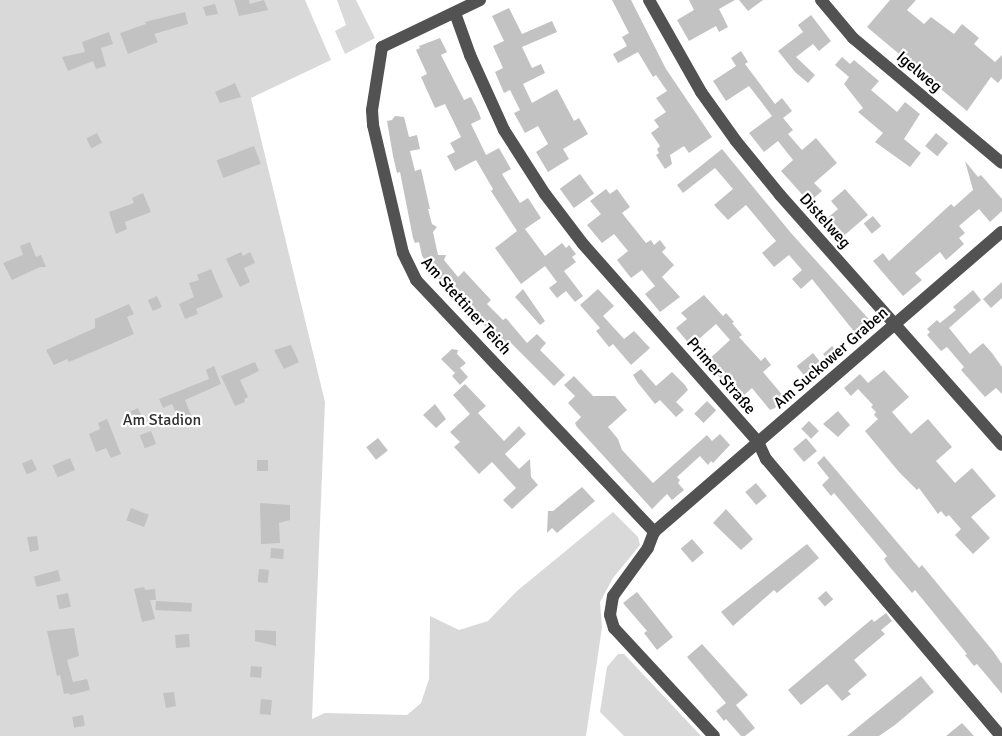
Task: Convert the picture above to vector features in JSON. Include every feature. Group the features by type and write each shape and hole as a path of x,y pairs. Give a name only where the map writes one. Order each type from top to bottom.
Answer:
{"street":[{"path":"455,13 480,0"},
{"name":"Distelweg","path":"649,0 701,92 736,141 1002,445"},
{"name":"Igelweg","path":"821,0 853,38 1002,163"},
{"name":"Am Stettiner Teich","path":"455,13 382,47 372,110 373,125 408,267 416,280 654,532"},
{"name":"Primer Straße","path":"455,13 470,55 504,130 545,194 583,244 758,442 766,459 1001,736"},
{"name":"Am Suckower Graben","path":"654,532 1002,232"},
{"path":"654,532 648,548 613,596 609,606 614,628 714,736"}],"green space":[{"name":"Am Stadion","path":"0,0 305,0 331,60 251,98 325,402 312,719 325,713 407,715 421,703 429,679 430,616 459,630 488,621 517,591 613,512 638,537 640,545 613,578 600,602 602,627 586,736 0,736"},
{"path":"337,0 356,0 375,38 345,54 335,31 346,25"},
{"path":"618,654 624,654 701,736 624,736 600,712 607,667"}],"building":[{"path":"234,0 249,0 250,4 264,0 268,10 239,16"},
{"path":"612,0 631,0 666,69 712,137 689,153 684,146 670,155 672,164 665,169 656,155 659,153 657,149 660,146 651,133 659,127 654,120 666,112 656,98 667,91 656,75 653,77 638,52 618,63 613,54 627,46 622,37 629,33"},
{"path":"689,0 735,0 719,9 728,27 719,32 716,26 689,41 677,20 694,10"},
{"path":"739,0 763,0 748,11"},
{"path":"890,0 916,0 907,10 924,24 931,17 954,34 962,24 979,38 974,44 995,62 1002,55 1002,78 998,83 991,77 967,111 867,27"},
{"path":"215,4 218,14 206,16 203,7"},
{"path":"509,8 522,34 552,21 557,32 522,47 532,68 541,64 545,73 523,84 532,103 557,89 574,121 579,118 588,134 563,149 569,159 548,172 536,152 548,144 538,126 525,133 514,113 520,110 510,90 504,93 495,72 503,68 493,46 504,41 492,16"},
{"path":"185,12 188,24 154,34 158,42 128,54 120,33 146,24 145,22"},
{"path":"811,15 831,41 819,51 813,44 796,57 815,75 808,83 795,72 778,51 803,32 798,25"},
{"path":"109,32 113,44 101,48 106,66 96,69 93,61 68,71 62,57 85,52 82,42"},
{"path":"440,38 447,52 441,55 464,100 471,97 479,113 481,119 471,124 486,155 499,148 511,169 502,174 520,203 528,198 541,218 525,229 545,256 562,243 566,248 569,245 576,254 572,257 576,262 564,271 583,296 575,302 566,291 557,298 549,288 557,282 545,266 521,284 495,248 517,231 491,191 493,189 476,160 455,171 447,156 455,152 450,143 461,137 445,104 435,108 421,77 427,74 416,50 420,48 419,46"},
{"path":"741,51 748,62 745,64 775,104 782,98 792,111 783,118 793,130 788,134 802,150 816,138 837,163 814,183 822,191 809,202 781,171 793,160 778,141 764,152 749,133 772,116 749,86 726,101 713,81 736,66 731,58"},
{"path":"842,57 850,64 854,60 879,81 871,90 897,112 905,102 920,114 904,139 921,153 910,167 875,142 883,133 858,112 863,108 844,84 849,77 835,65"},
{"path":"235,83 241,97 220,103 215,92"},
{"path":"395,116 404,117 409,137 417,135 420,149 410,151 415,171 421,169 432,224 437,227 433,232 438,255 446,255 444,260 458,277 464,271 491,300 487,304 503,320 506,318 527,343 537,334 546,343 540,350 565,375 554,386 510,342 505,347 448,287 446,289 422,256 419,242 415,243 413,238 400,172 397,173 393,156 387,121 392,120"},
{"path":"97,133 102,143 91,148 86,138"},
{"path":"936,133 948,143 937,156 925,146"},
{"path":"254,146 261,164 223,178 217,160"},
{"path":"722,149 791,233 875,326 860,339 812,279 801,289 792,279 802,270 789,255 774,267 762,253 776,241 746,205 728,220 714,205 733,189 715,168 683,193 677,185"},
{"path":"965,161 978,177 981,175 1002,199 1002,211 990,222 979,209 959,226 965,233 959,238 964,244 946,260 940,252 915,273 922,280 903,296 873,261 883,253 889,261 951,204 954,207 973,190"},
{"path":"580,174 594,193 574,208 560,189"},
{"path":"606,189 610,194 617,189 630,207 622,213 646,243 651,240 654,245 660,240 666,248 662,252 674,265 662,277 680,297 660,312 645,294 655,286 642,270 631,278 617,260 628,251 614,234 602,243 587,225 601,214 590,201"},
{"path":"845,189 868,215 840,239 824,221 838,209 831,201"},
{"path":"143,193 151,212 125,222 127,229 116,234 109,212 134,203 132,198"},
{"path":"873,216 881,226 872,234 864,224"},
{"path":"30,242 36,257 41,255 46,267 40,267 12,280 3,263 23,255 20,246"},
{"path":"241,252 243,256 250,252 255,263 244,268 250,282 240,287 226,259"},
{"path":"211,269 223,297 196,309 198,314 185,319 179,304 194,297 189,283 199,280 197,275"},
{"path":"1002,282 1002,298 991,308 983,299"},
{"path":"523,289 545,321 540,325 515,297"},
{"path":"598,289 614,306 603,316 624,339 634,331 650,348 631,365 613,344 609,347 596,331 600,328 580,305"},
{"path":"973,290 981,300 949,328 970,354 983,343 992,353 1002,367 1002,394 996,388 985,397 961,370 964,367 947,347 941,351 927,335 930,332 927,329 937,320 940,323 956,310 953,307"},
{"path":"704,295 723,316 726,313 734,322 732,323 742,335 739,337 761,361 765,357 771,365 763,372 784,397 775,408 770,410 752,388 742,397 725,376 721,379 706,362 730,340 716,324 691,346 676,328 687,319 681,313"},
{"path":"157,296 162,307 153,311 148,300"},
{"path":"129,304 134,314 127,317 134,334 69,362 67,359 54,365 46,350 95,328 95,319"},
{"path":"291,345 299,362 284,369 274,350"},
{"path":"832,346 840,355 831,363 823,354"},
{"path":"452,349 458,350 457,354 466,363 460,368 468,377 460,385 452,376 455,373 441,359"},
{"path":"813,353 822,364 805,377 797,366"},
{"path":"255,362 259,371 240,380 248,397 244,399 245,402 235,406 221,376"},
{"path":"214,366 221,384 185,400 194,422 183,427 172,404 163,408 159,399 209,379 206,370"},
{"path":"641,369 656,386 672,372 688,390 676,402 684,410 676,417 660,400 655,404 633,375"},
{"path":"884,370 909,397 892,412 911,434 928,419 952,447 936,461 955,483 972,468 996,496 971,517 990,538 973,554 955,535 961,529 949,515 946,517 941,511 938,514 919,488 917,490 899,472 865,431 878,419 871,407 873,405 858,389 851,396 844,388 860,374 868,383"},
{"path":"574,376 593,396 615,396 627,410 608,427 618,439 622,450 653,483 707,435 712,441 720,434 730,445 713,463 711,461 708,465 700,456 677,477 680,480 678,483 684,490 672,500 667,494 652,509 577,427 575,423 581,417 568,403 575,396 564,385"},
{"path":"465,384 486,406 478,413 504,441 519,426 526,434 505,454 519,469 530,459 531,477 538,485 512,509 503,500 516,488 492,462 479,474 454,447 460,442 450,432 470,414 453,395"},
{"path":"707,401 716,410 703,423 694,414"},
{"path":"435,404 446,419 436,428 423,415"},
{"path":"138,408 143,419 132,424 127,413"},
{"path":"838,411 850,425 838,437 823,424"},
{"path":"107,419 121,454 111,458 106,448 96,452 89,434 100,429 98,423"},
{"path":"809,421 819,431 811,439 801,429"},
{"path":"151,431 156,444 145,448 140,435"},
{"path":"378,438 388,451 376,460 366,447"},
{"path":"806,438 817,451 804,462 793,449"},
{"path":"824,456 919,568 922,565 993,651 1002,664 1002,694 977,664 974,666 965,655 967,654 915,590 912,593 889,566 884,559 887,556 834,493 831,496 822,485 829,478 817,463"},
{"path":"70,458 75,470 58,477 53,465"},
{"path":"32,459 37,470 27,474 22,463"},
{"path":"257,460 268,460 268,471 257,471"},
{"path":"756,483 767,496 756,505 745,492"},
{"path":"582,487 595,501 557,533 552,528 547,533 548,511 553,511"},
{"path":"260,503 290,505 290,520 279,523 280,543 261,544"},
{"path":"131,508 149,515 144,527 126,520"},
{"path":"726,509 753,539 741,550 713,523"},
{"path":"37,536 39,550 30,552 27,537"},
{"path":"692,539 704,553 692,562 681,549"},
{"path":"807,544 819,558 777,593 774,590 733,626 721,612"},
{"path":"271,548 284,549 283,559 270,558"},
{"path":"259,569 269,570 268,583 258,582"},
{"path":"58,570 61,581 37,587 34,576"},
{"path":"144,587 145,590 155,589 156,600 150,600 155,619 142,622 134,589"},
{"path":"826,591 833,599 825,607 818,598"},
{"path":"637,592 673,637 657,650 644,633 647,631 623,603"},
{"path":"68,593 71,607 59,609 56,595"},
{"path":"156,601 192,603 191,612 156,610"},
{"path":"886,613 892,621 881,630 885,634 854,660 867,675 848,691 851,694 842,701 827,684 801,705 788,690 872,619 874,622"},
{"path":"74,628 79,656 67,660 73,682 87,679 90,690 70,695 69,693 64,694 60,675 57,676 47,631"},
{"path":"255,630 276,631 276,646 255,641"},
{"path":"189,634 190,647 176,648 175,635"},
{"path":"702,644 748,695 736,705 755,728 745,736 741,736 716,711 726,703 687,657"},
{"path":"251,666 262,667 261,678 250,677"},
{"path":"921,676 934,692 895,725 879,736 847,736"},
{"path":"174,692 176,706 166,708 163,693"},
{"path":"261,699 272,700 271,715 260,714"},
{"path":"83,715 85,726 74,728 72,717"},
{"path":"962,723 974,736 946,736"}]}
